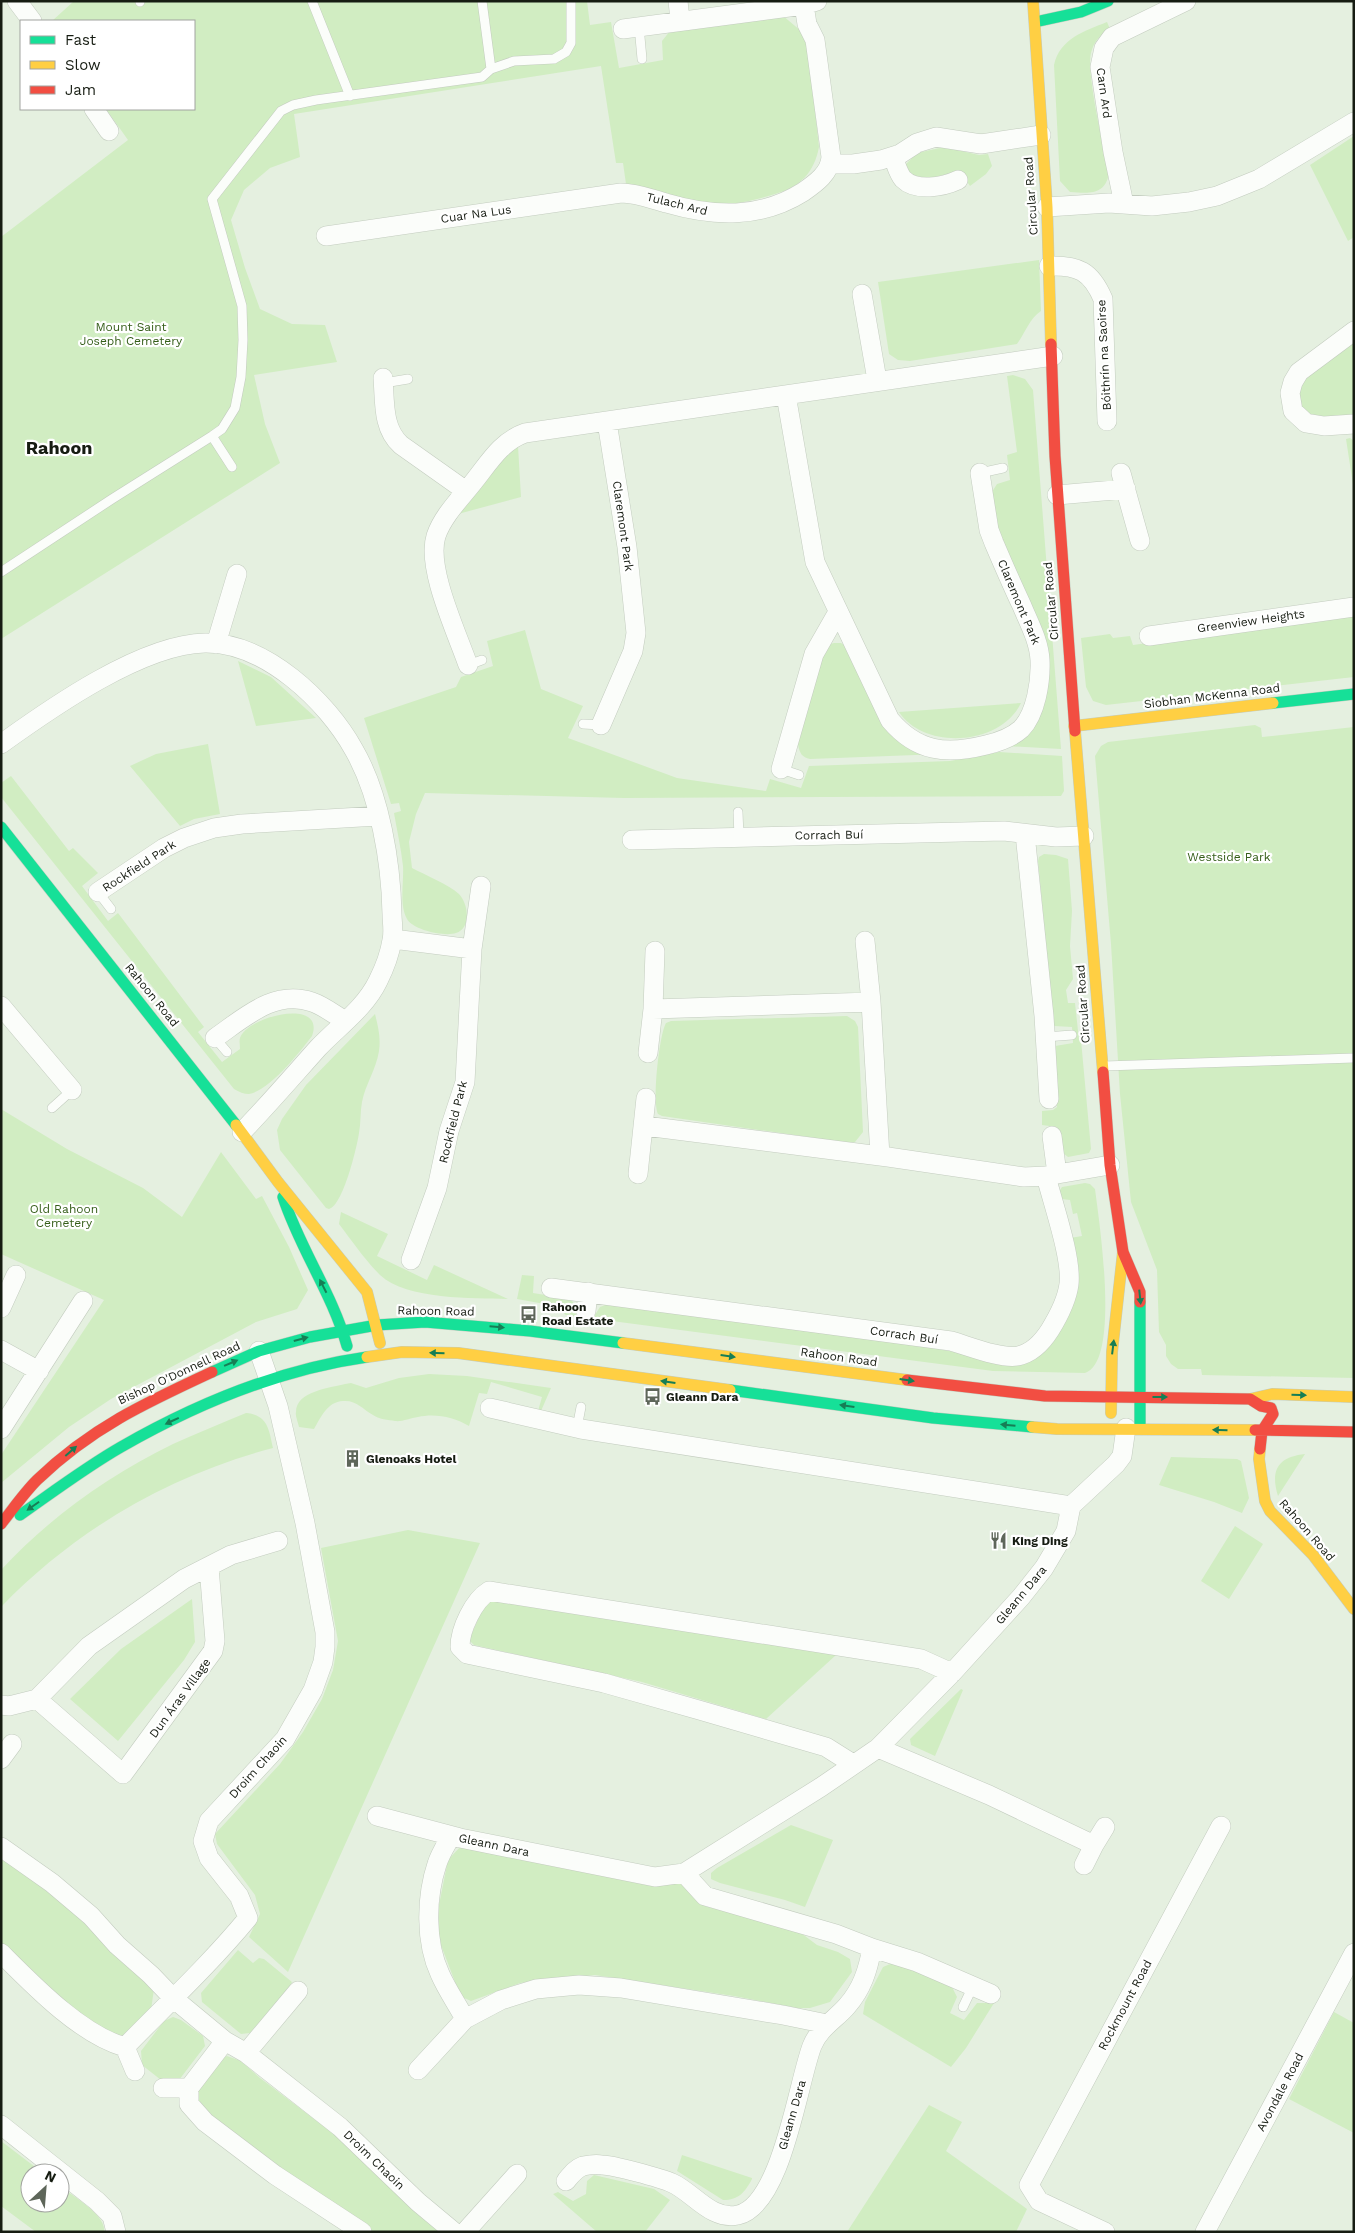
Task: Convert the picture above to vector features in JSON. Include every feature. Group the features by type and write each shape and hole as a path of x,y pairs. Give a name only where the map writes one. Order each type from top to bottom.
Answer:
{"street":[{"path":"17,1 31,20"},
{"path":"678,1 680,20"},
{"name":"Circular Road","path":"1033,1 1047,207 1057,495 1110,1165 1123,1252 1140,1292 1140,1396 1125,1428"},
{"path":"1035,22 1081,12 1108,1"},
{"name":"Carn Ard","path":"1124,204 1110,133 1100,67 1103,51 1108,40 1112,37 1186,1"},
{"path":"631,28 811,3 807,24 814,40 830,164 853,164 893,156 917,143 936,137 981,144 1041,135"},
{"path":"95,110 109,131"},
{"path":"1047,207 1124,204 1143,206 1190,202 1233,191 1259,179 1354,122"},
{"path":"893,156 902,177 913,184 940,186 958,180"},
{"name":"Tulach Ard","path":"626,193 633,193 703,212 719,214 754,213 803,192 821,178 830,164"},
{"name":"Cuar Na Lus","path":"326,236 626,193"},
{"name":"Bóithrín na Saoirse","path":"1049,266 1065,265 1082,271 1097,285 1103,299 1107,420"},
{"path":"862,294 877,380"},
{"path":"1354,331 1299,372 1293,382 1290,394 1292,411 1300,420 1311,426 1354,424"},
{"path":"475,663 435,568 434,558 438,532 466,491 496,453 506,442 515,437 525,433 877,380 1052,356"},
{"path":"383,380 386,416 393,436 401,445 466,491"},
{"name":"Claremont Park","path":"786,395 815,562 885,712 896,727 908,738 935,749 958,750 1002,741 1021,729 1029,716 1035,700 1040,668 1039,652 1033,633 989,530 980,473"},
{"name":"Claremont Park","path":"592,724 633,651 636,633 627,547 607,422"},
{"path":"1057,495 1123,481 1140,541"},
{"path":"216,644 237,574"},
{"name":"Greenview Heights","path":"1149,636 1354,607"},
{"path":"781,769 814,654 838,612"},
{"path":"1,744 63,701 107,676 169,649 205,643 216,644 252,654 290,676 318,700 339,726 354,750 366,775 378,816 392,890 393,939 379,980 367,999 242,1132"},
{"name":"Siobhan McKenna Road","path":"1074,726 1354,694"},
{"name":"Rockfield Park","path":"98,892 159,851 184,838 214,828 242,824 378,816"},
{"name":"Rahoon Road","path":"1,827 242,1132 278,1182 368,1292 377,1325 382,1355"},
{"name":"Corrach Buí","path":"632,840 1004,831 1056,837 1084,836"},
{"path":"1025,834 1046,1037 1050,1099"},
{"name":"Rockfield Park","path":"411,1260 438,1188 449,1132 465,1082 472,949 481,886"},
{"path":"393,939 472,949"},
{"path":"864,941 871,1002 880,1156"},
{"path":"648,1053 655,951"},
{"path":"221,1045 260,1007 280,1000 300,999 312,1002 346,1021"},
{"path":"652,1009 871,1002"},
{"path":"1,1006 72,1090"},
{"path":"638,1174 646,1098"},
{"path":"644,1126 880,1156 1024,1177 1052,1175 1110,1165"},
{"name":"Corrach Buí","path":"551,1288 587,1302 951,1342 1006,1356 1019,1356 1036,1346 1047,1335 1062,1306 1069,1286 1068,1266 1052,1175 1052,1136"},
{"name":"Rahoon Road","path":"278,1182 295,1232 325,1288 344,1330 351,1361"},
{"name":"Circular Road","path":"1123,1252 1112,1352 1111,1396 1125,1428"},
{"path":"1,1308 16,1275"},
{"path":"1,1429 83,1301"},
{"name":"Rahoon Road","path":"377,1325 424,1322 530,1330 942,1385 1045,1396 1250,1399 1261,1406 1271,1408 1273,1414 1262,1431 1259,1460 1265,1501 1270,1511 1284,1527 1313,1555 1354,1609"},
{"name":"Bishop O'Donnell Road","path":"1,1524 36,1482 76,1446 115,1419 157,1397 259,1351 344,1330 377,1325"},
{"path":"1,1350 39,1371"},
{"name":"Droim Chaoin","path":"125,2047 201,1972 248,1918 239,1896 209,1858 203,1841 209,1821 282,1743 313,1690 323,1662 325,1632 305,1523 278,1406 259,1351"},
{"path":"1,1528 122,1447 172,1420 270,1382 351,1361 411,1352 458,1353 933,1418 1056,1429 1125,1428 1354,1432"},
{"path":"1250,1399 1272,1394 1354,1397"},
{"path":"490,1408 577,1428 1071,1506 1116,1464 1122,1456 1125,1428"},
{"name":"Gleann Dara","path":"377,1816 451,1836 655,1877 684,1873 821,1788 878,1748 952,1673 1015,1605 1044,1568 1066,1531 1071,1506"},
{"path":"1,1705 9,1706 37,1699 89,1646 184,1579 231,1555 278,1541"},
{"name":"Dun Áras Village","path":"37,1699 123,1774 214,1651 215,1641 209,1567"},
{"path":"853,1764 826,1747 698,1710 604,1684 467,1654 460,1648 462,1633 481,1596 489,1591 921,1659 952,1673"},
{"path":"878,1748 989,1795 1094,1845"},
{"name":"Rockmount Road","path":"1105,2232 1039,2201 1030,2185 1221,1826"},
{"path":"1084,1866 1105,1827"},
{"name":"Gleann Dara","path":"451,1836 437,1863 431,1888 429,1918 431,1944 439,1973 465,2018"},
{"name":"Droim Chaoin","path":"1,1847 52,1883 91,1916 117,1945 151,1975 173,1998 225,2042 246,2053 340,2127 418,2202 454,2232"},
{"path":"684,1873 705,1896 836,1934 917,1962 991,1994"},
{"name":"Gleann Dara","path":"566,2181 573,2172 583,2166 602,2164 672,2183 710,2210 723,2215 738,2215 751,2208 772,2178 791,2128 813,2044 827,2024 847,2006 857,1993 868,1969 872,1948"},
{"path":"1,1953 34,1985 91,2032 108,2043 125,2047 135,2071"},
{"name":"Avondale Road","path":"1205,2232 1354,1953"},
{"path":"418,2070 465,2018 501,2000 536,1989 579,1985 628,1989 827,2024"},
{"path":"246,2053 298,1991"},
{"path":"225,2042 189,2088 189,2104 205,2122 275,2175 362,2232"},
{"path":"163,2088 189,2088"},
{"path":"1,2124 97,2201 112,2216 116,2232"},
{"path":"465,2232 517,2174"}],"lane":[{"path":"312,1 350,96"},
{"path":"482,1 491,69"},
{"path":"1,572 222,429 235,408 241,377 242,306 212,199 281,112 293,105 482,77 491,69 514,61 554,59 566,52 571,43 571,1"},
{"path":"631,28 642,59"},
{"path":"383,380 408,379"},
{"path":"212,436 232,467"},
{"name":"Claremont Park","path":"980,473 1003,468"},
{"path":"781,769 799,775"},
{"path":"738,812 739,837"},
{"name":"Rockfield Park","path":"98,892 111,909"},
{"path":"1046,1037 1072,1035"},
{"path":"1102,1066 1354,1058"},
{"path":"52,1108 72,1090"},
{"path":"577,1428 581,1407"},
{"path":"963,2007 973,1986"}],"green space":[{"name":"Mount Saint Joseph Cemetery","path":"74,1 587,1 590,25 611,22 619,68 663,60 662,41 670,31 782,15 801,31 808,45 819,147 814,164 799,183 784,191 731,204 697,202 648,188 626,184 623,163 616,163 601,66 294,114 300,157 270,168 244,190 231,220 245,268 260,309 292,324 325,325 337,362 254,375 265,424 280,463 1,639 1,237 128,140 107,110 195,110 195,20 53,20"},
{"path":"1107,22 1110,29 1100,36 1096,42 1092,49 1090,63 1096,112 1109,173 1104,186 1095,192 1070,192 1060,181 1054,65 1062,48 1074,37"},
{"path":"1354,136 1354,237 1348,241 1310,165"},
{"path":"944,147 979,155 988,154 992,166 986,174 970,186 959,170 940,176 926,177 920,177 907,172 906,164 917,153"},
{"path":"1039,260 1041,311 1031,322 1017,344 910,361 898,360 889,354 878,282"},
{"path":"1350,344 1354,344 1354,414 1325,418 1313,417 1300,406 1297,386 1319,365"},
{"path":"1013,375 1025,379 1033,390 1061,749 1006,746 1044,694 990,495 997,484 1010,480 1007,455 1017,452 1007,376"},
{"path":"1350,438 1354,441 1354,491 1346,439"},
{"path":"518,446 521,497 458,514 507,451"},
{"path":"1354,615 1354,677 1106,705 1093,701 1086,687 1081,638 1110,634 1113,638 1130,636 1133,645"},
{"path":"525,630 541,689 583,706 568,738 677,778 766,791 770,779 801,788 809,766 950,761 999,752 1062,756 1064,791 1061,796 624,798 425,793 416,814 409,842 412,868 443,883 459,894 465,903 467,915 464,926 456,933 430,932 410,923 403,907 403,866 394,813 401,811 399,803 391,804 364,718 456,687 461,677 493,666 487,641"},
{"path":"841,643 847,647 875,708 942,754 810,759 802,755 798,745 794,744 827,645"},
{"path":"238,661 271,677 316,718 256,726"},
{"path":"1021,703 1011,717 997,728 980,735 962,738 926,733 911,725 899,712"},
{"name":"Westside Park","path":"1255,725 1261,728 1262,737 1354,727 1354,1378 1202,1375 1201,1369 1178,1369 1171,1364 1166,1356 1166,1345 1159,1332 1157,1270 1131,1202 1120,1094 1111,944 1095,756 1101,746 1108,742"},
{"path":"208,744 220,814 194,819 180,826 130,766 156,754"},
{"path":"11,776 69,851 73,848 98,873 82,886 108,921 118,913 204,1027 198,1032 222,1062 240,1049 240,1038 246,1030 256,1023 284,1014 297,1014 308,1017 313,1024 312,1036 275,1079 266,1086 249,1094 234,1089 1,797 1,783"},
{"path":"1044,854 1068,859 1072,911 1070,946 1073,979 1066,990 1068,1003 1075,1003 1079,1040 1081,1040 1091,1149 1089,1153 1068,1157 1063,1153 1057,1127 1042,1125 1042,1111 1053,1110 1057,1107 1055,1046 1073,1043 1072,1027 1054,1026 1038,861 1039,857"},
{"path":"375,1014 380,1046 378,1058 363,1096 358,1140 348,1175 339,1198 329,1209 326,1208 280,1150 277,1130 282,1119 306,1085"},
{"path":"847,1016 855,1021 858,1027 863,1132 855,1142 850,1143 658,1114 656,1107 657,1069 663,1030 666,1023 671,1021"},
{"name":"Old Rahoon Cemetery","path":"1,1109 67,1149 143,1188 182,1217 221,1152 256,1199 262,1196 289,1247 308,1290 297,1309 256,1322 111,1399 69,1427 1,1483 1,1455 104,1300 1,1254"},
{"path":"1085,1183 1090,1184 1095,1189 1103,1258 1105,1318 1102,1344 1096,1363 1085,1373 993,1371 566,1315 550,1305 517,1299 522,1275 534,1276 533,1293 570,1299 573,1302 577,1316 593,1318 600,1307 608,1304 926,1347 955,1352 995,1363 1054,1337 1070,1238 1082,1236 1077,1213 1073,1214 1070,1200 1061,1199 1058,1193 1062,1187"},
{"path":"341,1212 388,1234 377,1256 427,1280 434,1265 508,1299 441,1296 406,1289 392,1283 374,1269 339,1224"},
{"path":"429,1374 467,1376 551,1388 541,1411 538,1411 542,1397 491,1382 487,1394 479,1393 469,1426 451,1418 438,1416 424,1416 398,1421 384,1419 375,1416 356,1403 343,1401 329,1407 314,1429 299,1427 296,1415 297,1405 302,1399 315,1392 351,1383 366,1388 399,1378"},
{"path":"246,1413 253,1414 263,1420 273,1448 197,1473 126,1509 60,1553 1,1607 1,1570 60,1515 103,1484 149,1456"},
{"path":"1305,1454 1278,1496 1275,1479 1278,1466 1288,1458"},
{"path":"1171,1457 1237,1459 1241,1461 1249,1498 1242,1513 1159,1485"},
{"path":"1235,1526 1263,1544 1229,1599 1201,1581"},
{"path":"408,1530 480,1543 288,1972 249,1937 260,1914 255,1895 217,1844 215,1834 280,1764 303,1732 322,1699 333,1670 338,1641 321,1548"},
{"path":"192,1599 195,1642 184,1660 118,1741 70,1699 121,1649"},
{"path":"489,1601 836,1655 766,1719 642,1682 474,1645 469,1640 484,1606"},
{"path":"961,1689 963,1690 935,1756 911,1745 910,1739"},
{"path":"791,1825 833,1840 805,1907 711,1879 711,1873 717,1868"},
{"path":"460,1847 680,1881 705,1906 801,1933 817,1945 838,1952 850,1959 852,1972 830,2002 810,2008 797,2008 734,1996 595,1975 520,1983 471,2001 462,1997 439,1940 438,1910 448,1860"},
{"path":"1,1857 81,1917 154,1989 151,2010 126,2039 111,2038 41,1984 1,1944"},
{"path":"238,1950 253,1963 259,1958 264,1959 292,1982 286,1992 250,2033 241,2034 202,2002 201,1993"},
{"path":"895,1962 951,1985 957,1997 950,2013 964,2020 977,2003 994,2003 966,2048 951,2067 863,2014 865,2002 883,1967"},
{"path":"1334,2012 1354,2023 1354,2133 1289,2099"},
{"path":"173,2017 181,2020 203,2036 205,2046 179,2080 161,2080 142,2065 141,2051 164,2021"},
{"path":"227,2056 241,2061 260,2078 347,2144 440,2232 374,2232 287,2174 199,2106 198,2092 203,2080 222,2058"},
{"path":"929,2105 962,2122 946,2151 1027,2209 1016,2232 847,2232"},
{"path":"1,2141 30,2163 20,2163 20,2213 70,2213 70,2193 95,2213 100,2219 104,2232 36,2232 1,2206"},
{"path":"682,2155 752,2179 747,2188 737,2197 723,2200 677,2171"},
{"path":"594,2175 654,2189 670,2200 645,2232 597,2232 553,2194 558,2192 573,2201 586,2194 587,2181"}],"traffic: fast":[{"path":"1035,22 1081,12 1108,1"},
{"path":"1273,703 1354,694"},
{"path":"1,827 236,1125"},
{"path":"283,1197 298,1235 333,1308 347,1346"},
{"path":"1140,1302 1140,1428"},
{"path":"212,1372 259,1351 310,1337 377,1325 425,1322 530,1331 623,1343"},
{"path":"20,1515 108,1455 179,1416 240,1390 272,1379 303,1370 367,1357"},
{"path":"730,1390 933,1418 1032,1427"}],"traffic: slow":[{"path":"1033,1 1047,207 1051,344"},
{"path":"1074,726 1273,703"},
{"path":"1075,731 1103,1072"},
{"path":"236,1125 278,1182 367,1292 380,1343"},
{"path":"1111,1413 1112,1352 1123,1252"},
{"path":"623,1343 907,1380"},
{"path":"367,1357 402,1352 458,1353 730,1390"},
{"path":"1250,1399 1272,1394 1354,1397"},
{"path":"1032,1427 1057,1429 1255,1430"},
{"path":"1260,1449 1259,1459 1265,1501 1270,1511 1313,1555 1354,1609"}],"traffic: jam":[{"path":"1051,344 1055,456 1075,731"},
{"path":"1103,1072 1110,1165 1123,1252 1140,1292 1140,1302"},
{"path":"1,1524 37,1480 57,1462 98,1431 141,1406 212,1372"},
{"path":"907,1380 1045,1396 1250,1399 1261,1406 1271,1408 1273,1414 1262,1431 1260,1449"},
{"path":"1255,1430 1354,1432"}],"place":[{"name":"Rahoon Road Estate","path":"528,1314"},
{"name":"Gleann Dara","path":"652,1397"},
{"name":"Glenoaks Hotel","path":"352,1459"},
{"name":"King Ding","path":"998,1541"}],"district":[{"name":"Rahoon","path":"59,447"}]}
